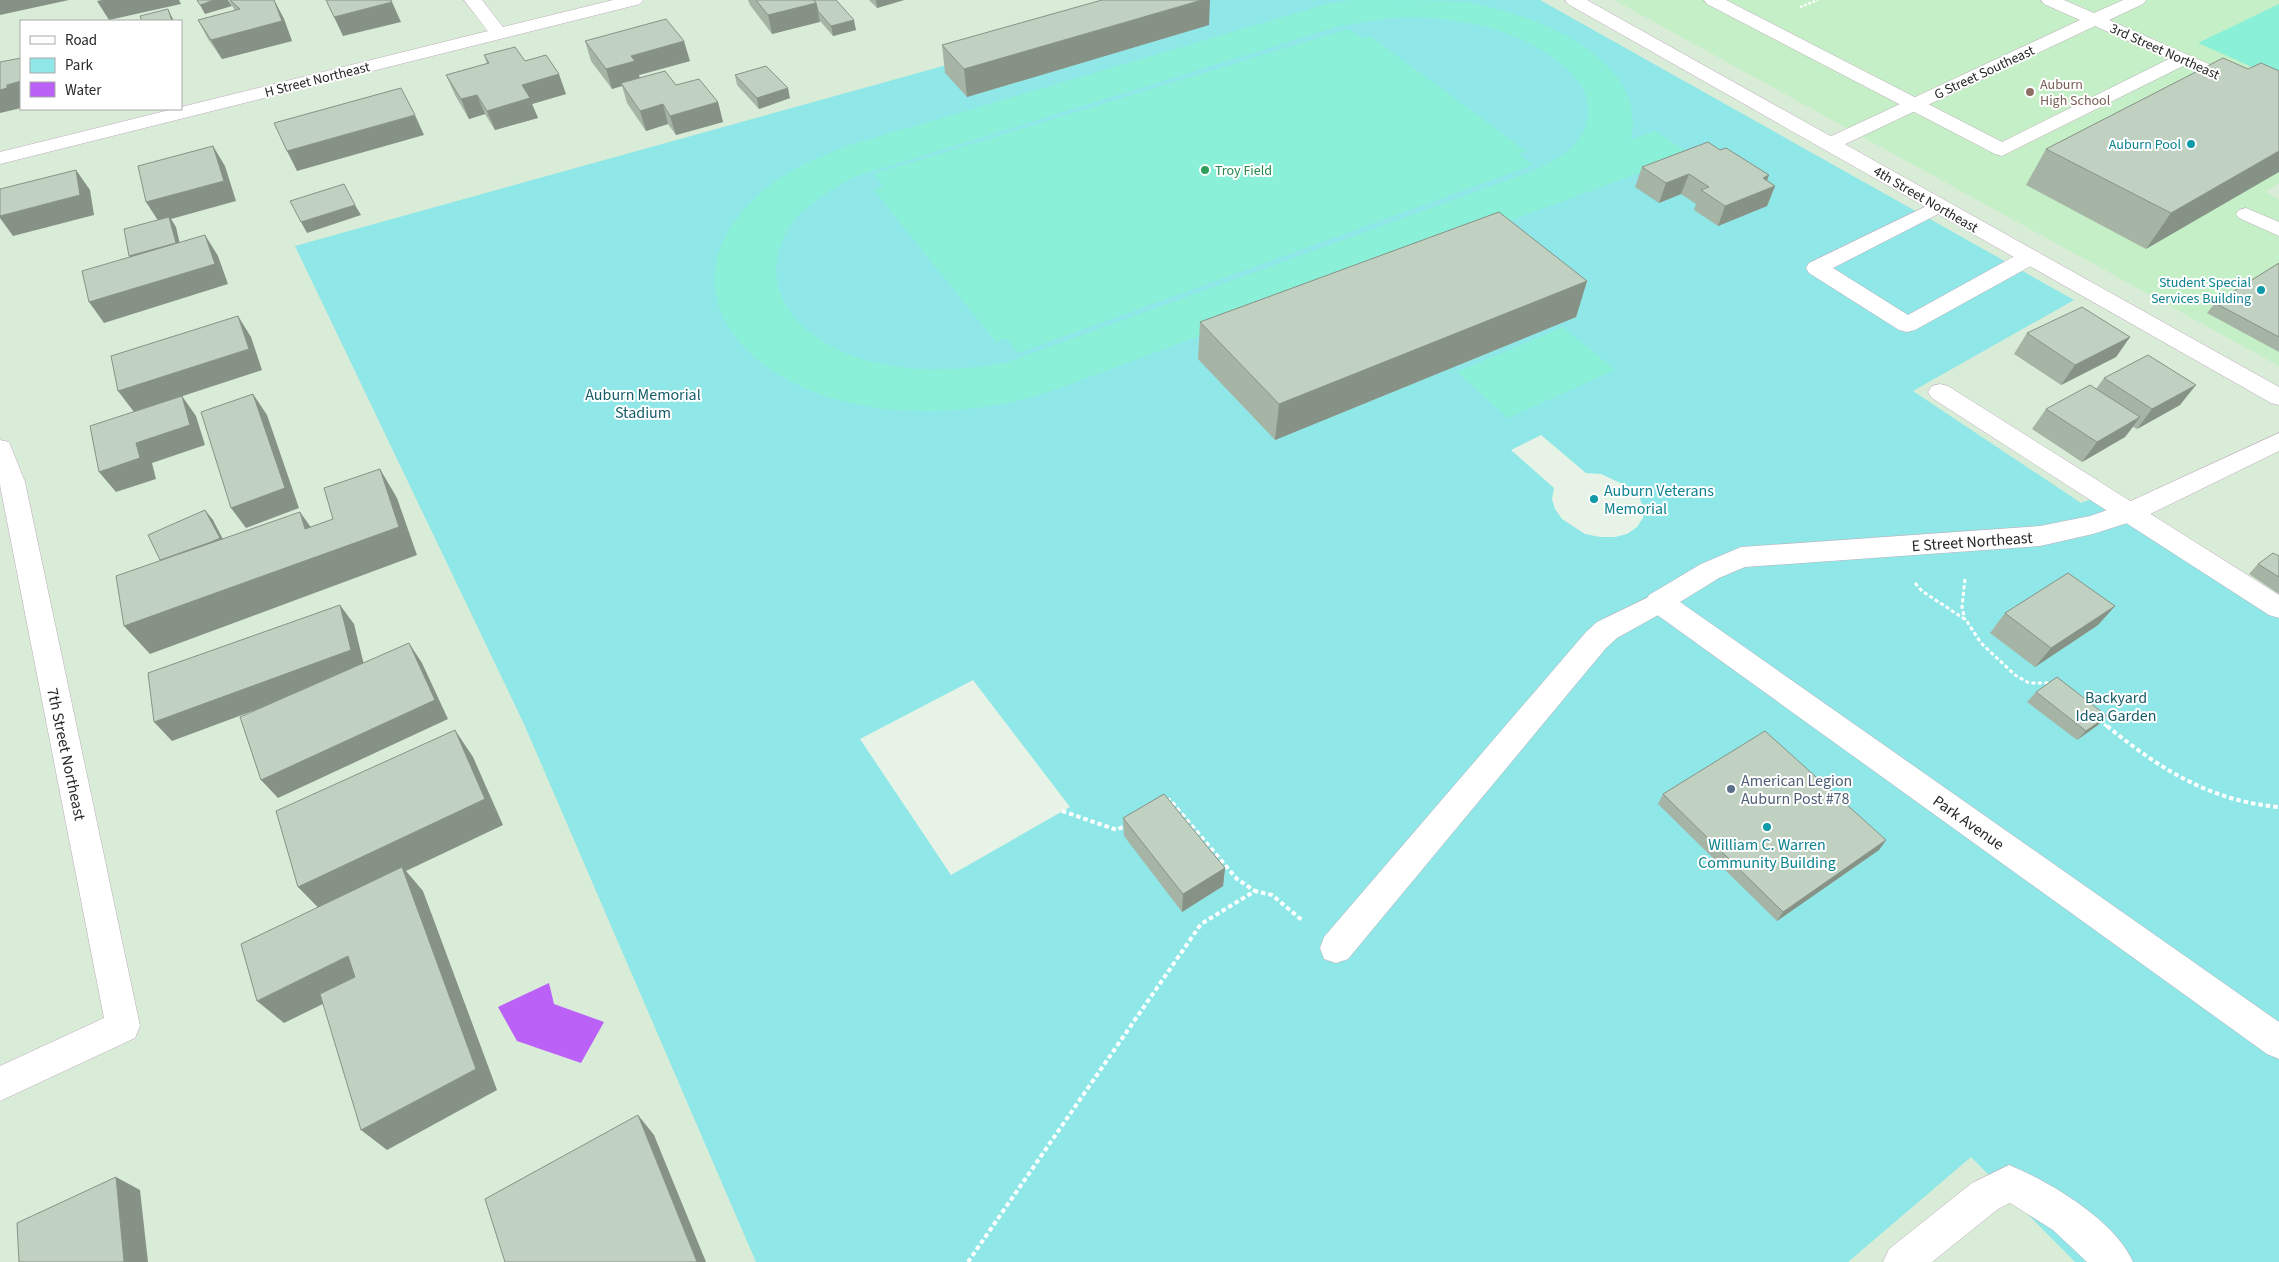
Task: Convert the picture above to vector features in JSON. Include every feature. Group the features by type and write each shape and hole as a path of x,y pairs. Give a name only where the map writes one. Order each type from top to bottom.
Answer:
{"street":[{"path":"473,0 499,34"},
{"name":"H Street Northeast","path":"0,158 634,0"},
{"name":"4th Street Northeast","path":"1574,0 2279,397"},
{"path":"1713,0 2002,150 2183,59"},
{"name":"3rd Street Northeast","path":"2050,0 2279,102"},
{"name":"G Street Southeast","path":"1830,144 2137,0"},
{"path":"1939,206 1817,268 1907,325 2030,257"},
{"path":"2246,214 2279,230"},
{"path":"1940,392 2279,608"},
{"name":"E Street Northeast","path":"1336,948 1596,640 1607,630 1659,602 1710,571 1741,557 2040,536 2093,525 2131,512 2279,441"},
{"name":"7th Street Northeast","path":"0,450 12,482 123,1026 0,1084"},
{"name":"Park Avenue","path":"1659,602 2279,1042"},
{"path":"1902,1262 1985,1196 2010,1183 2034,1194 2069,1218 2114,1262"}],"path":[{"path":"1965,577 1962,607 1966,620 1981,643 2015,675 2028,683 2051,683 2057,686"},
{"path":"1914,582 1922,591 1966,620"},
{"path":"2091,714 2133,749 2176,776 2216,794 2258,805 2279,807"},
{"path":"1163,804 1170,800 1238,880 1255,891 1272,895 1336,948"},
{"path":"1062,811 1117,830 1132,822"},
{"path":"968,1262 1201,924 1255,891"}],"shaded area":[{"path":"1351,0 1465,2 1521,16 1551,28 1579,44 1604,62 1622,85 1632,111 1631,140 1655,131 1690,154 1054,390 1013,402 984,407 936,411 887,409 863,406 817,393 785,378 758,360 736,338 722,314 715,287 717,259 729,230 753,200 774,182 797,168 847,146 1327,4","holes":["1417,17 1471,23 1503,32 1549,54 1564,65 1576,78 1584,92 1588,108 1586,125 1581,137 1559,158 1533,171 1005,363 932,370 896,367 877,363 838,350 818,339 788,309 780,291 776,272 779,250 789,228 795,219 810,205 854,177 1336,27 1388,18"]},
{"name":"Auburn High School","path":"1614,0 2279,0 2279,183 2265,192 2279,199 2279,366"},
{"path":"2279,4 2279,79 2198,43"},
{"name":"Troy Field","path":"1348,29 1362,38 1370,36 1526,151 1519,154 1533,165 1018,353 1006,338 996,342 874,190 884,187 874,174"},
{"path":"1563,327 1615,370 1508,418 1457,372"},
{"path":"1541,435 1586,473 1601,474 1629,487 1639,496 1643,507 1643,518 1637,527 1627,534 1615,537 1600,537 1585,534 1562,519 1555,509 1552,499 1554,488 1511,450"},
{"path":"973,680 1070,807 951,875 860,739"}],"green space":[{"path":"1181,0 1540,0 2074,300 1913,391 2081,503 2102,495 2279,608 2279,1262 2075,1262 1971,1157 1848,1262 756,1262 524,724 295,246"}],"water":[{"path":"549,983 554,1004 604,1022 581,1063 517,1041 498,1007"}],"building":[{"path":"197,0 214,0 200,5"},
{"path":"230,0 274,0 282,21 211,40 198,20 240,9"},
{"path":"326,0 391,0 392,2 334,17"},
{"path":"756,0 814,0 816,3 768,15"},
{"path":"814,0 836,0 854,20 831,26 818,11"},
{"path":"1102,0 1202,0 964,69 942,45"},
{"path":"168,9 172,20 142,20 140,16"},
{"path":"666,19 684,41 631,56 635,61 606,69 585,41"},
{"path":"515,47 525,61 546,55 559,74 522,85 530,98 487,111 477,95 461,99 446,75 489,63 484,55"},
{"path":"20,58 20,81 7,85 7,88 0,90 0,62"},
{"name":"Auburn Pool","path":"2223,58 2248,69 2261,63 2279,71 2279,151 2171,213 2046,149"},
{"path":"766,66 788,88 757,98 735,75"},
{"path":"665,71 676,85 699,79 718,102 670,116 663,104 640,111 621,83"},
{"path":"401,88 415,115 287,151 274,123"},
{"path":"1708,142 1720,150 1726,148 1769,175 1763,178 1775,186 1725,206 1701,190 1709,187 1689,174 1666,183 1642,167"},
{"path":"213,146 224,181 146,202 138,166"},
{"path":"76,170 80,195 0,216 0,189"},
{"path":"344,184 355,205 301,222 290,201"},
{"path":"1499,212 1587,281 1279,404 1200,322"},
{"path":"169,217 176,243 129,256 124,229"},
{"path":"205,235 215,264 89,302 82,271"},
{"name":"Student Special Services Building","path":"2279,263 2279,337 2215,303"},
{"path":"2082,307 2130,337 2075,365 2027,333"},
{"path":"238,316 249,349 118,391 111,356"},
{"path":"2148,355 2196,385 2152,409 2104,378"},
{"path":"2090,385 2140,417 2097,442 2046,409"},
{"path":"253,394 285,488 231,508 201,412"},
{"path":"182,396 190,425 136,443 140,458 99,472 90,426"},
{"path":"380,469 399,527 124,626 116,576 300,512 305,529 333,519 324,488"},
{"path":"205,510 220,538 160,560 148,535"},
{"path":"2273,553 2279,556 2279,577 2258,564"},
{"path":"2068,573 2115,606 2051,648 2005,613"},
{"path":"340,605 351,650 154,722 148,673"},
{"path":"409,643 435,700 261,780 240,717"},
{"path":"2057,677 2107,716 2086,731 2036,692"},
{"path":"455,730 485,799 298,887 276,811"},
{"name":"William C. Warren Community Building","path":"1765,731 1886,840 1783,912 1663,794"},
{"path":"1164,794 1225,868 1183,894 1123,818"},
{"path":"402,867 476,1069 361,1130 320,994 355,977 348,956 257,1001 241,944"},
{"path":"638,1115 697,1262 505,1262 485,1199"},
{"path":"116,1177 124,1262 19,1262 17,1223"}],"place":[{"name":"Auburn High School","path":"2030,92"},
{"name":"Auburn Pool","path":"2191,144"},
{"name":"Troy Field","path":"1205,170"},
{"name":"Student Special Services Building","path":"2261,290"},
{"name":"Auburn Veterans Memorial","path":"1594,499"},
{"name":"American Legion Auburn Post #78","path":"1731,789"},
{"name":"William C. Warren Community Building","path":"1767,827"}],"park label":[{"name":"Auburn Memorial Stadium","path":"643,403"},
{"name":"Backyard Idea Garden","path":"2116,706"}]}
